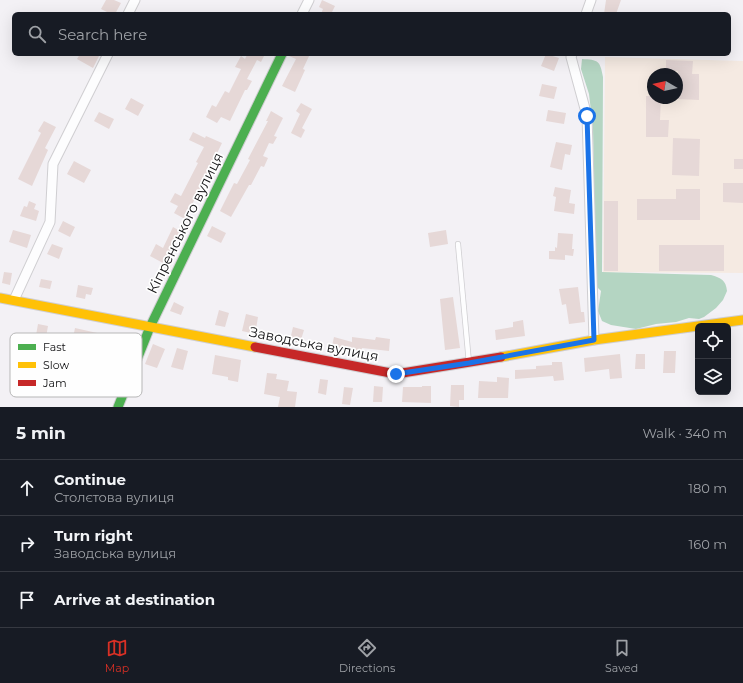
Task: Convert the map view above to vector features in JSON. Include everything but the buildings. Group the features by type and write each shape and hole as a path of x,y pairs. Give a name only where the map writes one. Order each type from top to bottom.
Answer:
{"street":[{"path":"129,12 135,0"},
{"path":"303,12 309,0"},
{"path":"587,12 591,0"},
{"path":"14,300 50,222 53,164 107,56"},
{"name":"Кіпренського вулиця","path":"142,347 150,327 281,56"},
{"path":"572,56 587,116 594,340"},
{"name":"Заводська вулиця","path":"0,298 396,374 469,363 594,340 743,320"},
{"name":"Кіпренського вулиця","path":"118,407 122,397"}],"lane":[{"path":"458,244 469,363"}],"shaded area":[{"path":"605,57 743,61 743,273 603,272"}],"green space":[{"path":"582,59 597,62 601,67 603,77 602,272 711,275 718,277 724,282 727,291 723,300 716,308 704,317 699,319 689,318 676,322 656,324 636,329 611,325 602,321 598,311 601,291 597,287 596,281 592,206 594,190 593,128 589,94 581,69"}],"traffic: fast":[{"path":"142,347 150,327 281,56"},
{"path":"118,407 122,397"}],"traffic: slow":[{"path":"0,298 255,347"},
{"path":"501,357 594,340 743,320"}],"traffic: jam":[{"path":"255,347 396,374 501,357"}],"route":[{"path":"396,374 469,363 594,340 587,116"}]}
